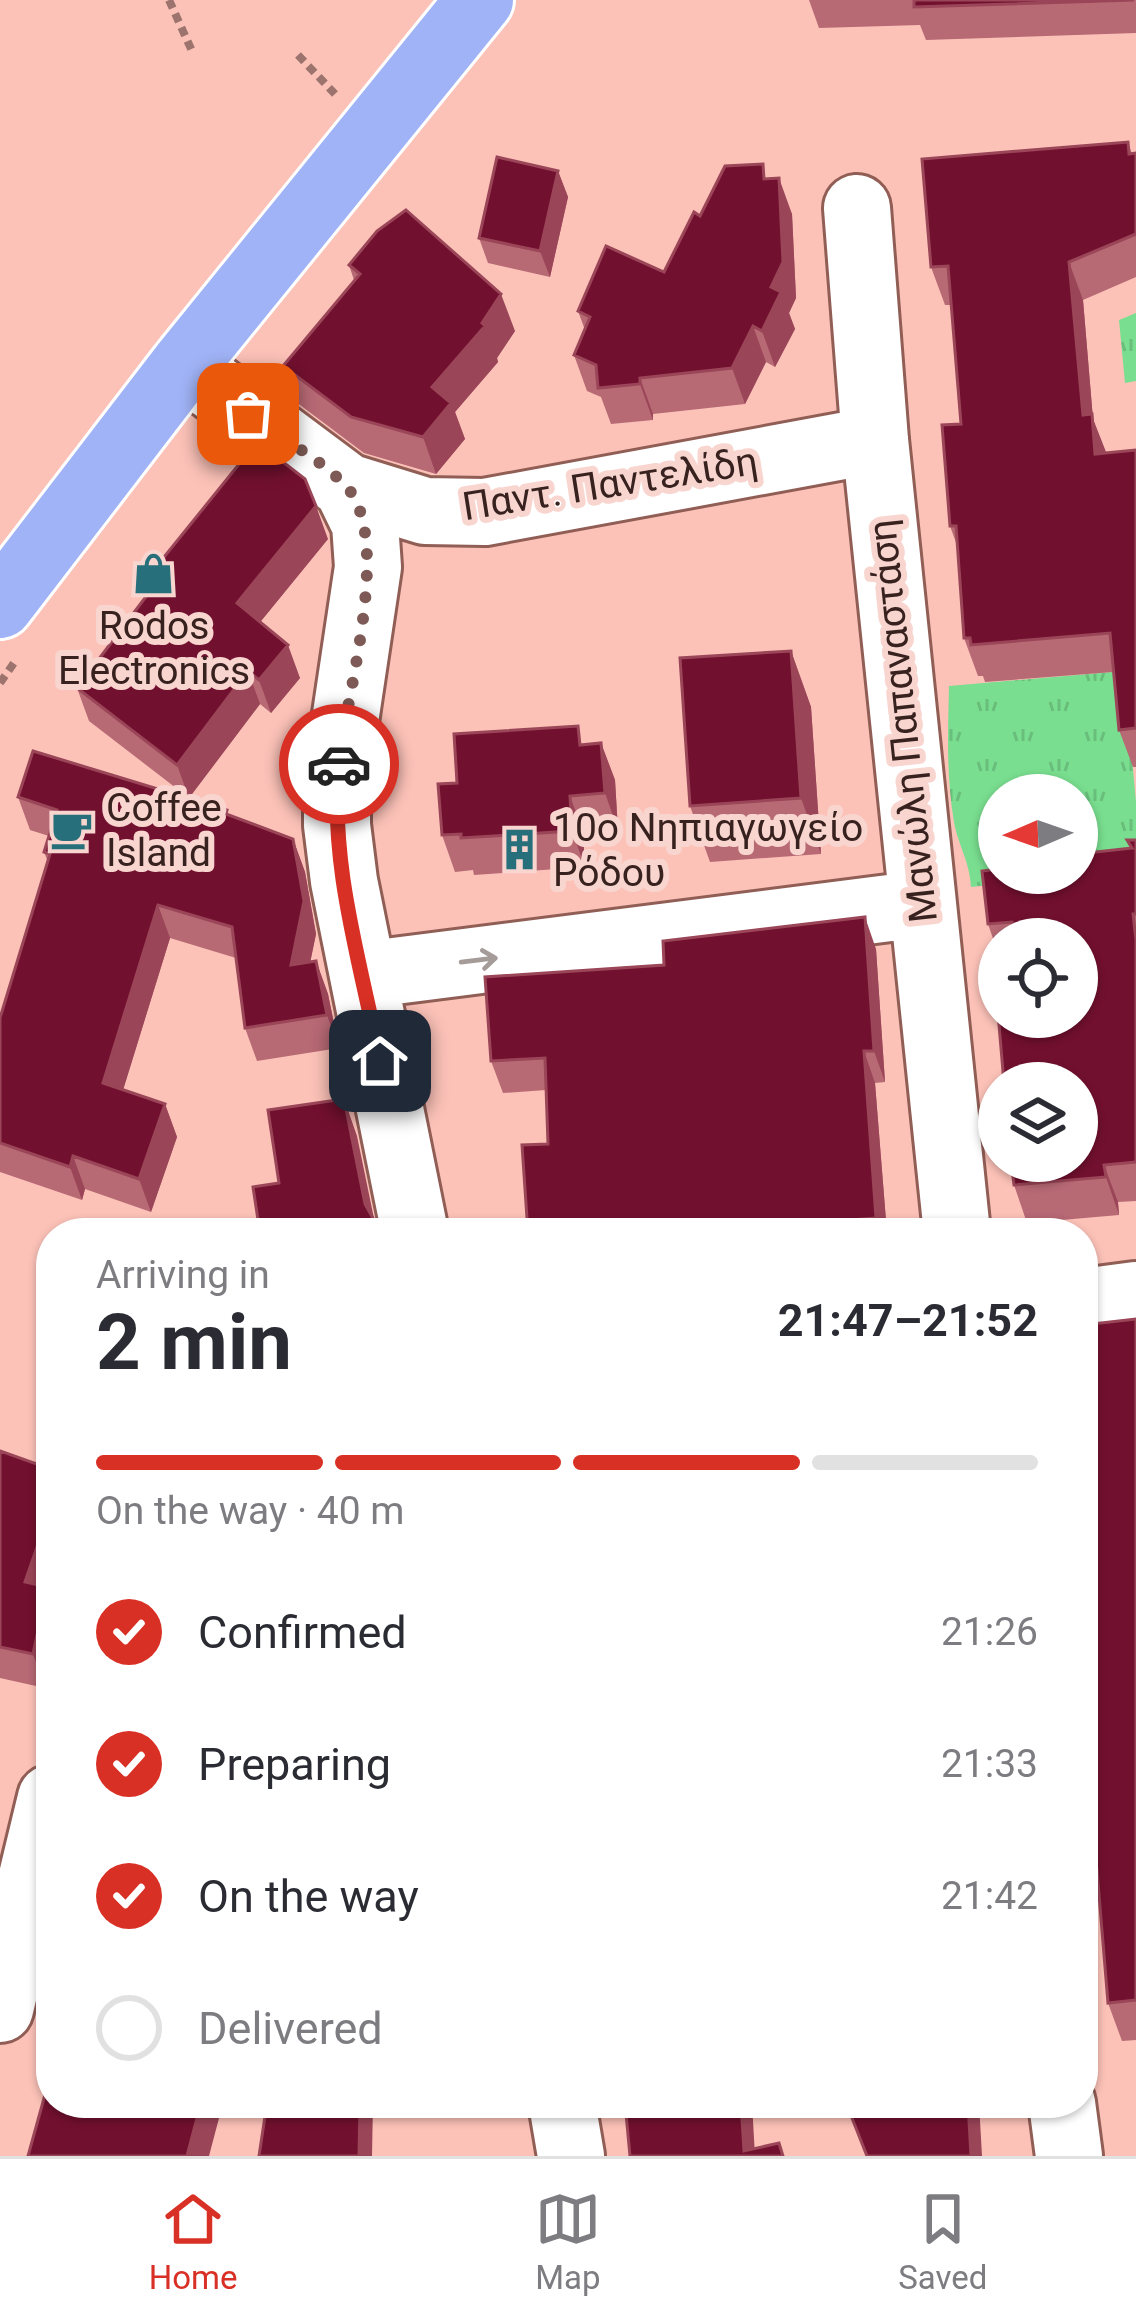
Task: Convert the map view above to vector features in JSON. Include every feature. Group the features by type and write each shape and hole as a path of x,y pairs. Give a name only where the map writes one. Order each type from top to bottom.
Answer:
{"main road":[{"path":"0,605 184,365 480,0"}],"street":[{"name":"Μανώλη Παπαναστάση","path":"857,208 875,440 955,1218"},
{"name":"Παντ. Παντελίδη","path":"184,365 347,487 425,512 485,512 875,440"},
{"path":"347,487 365,524 368,567 342,732 337,825 344,881 412,1218"},
{"path":"363,975 921,904"},
{"path":"1098,1300 1136,1294"},
{"path":"0,2009 36,1860"},
{"path":"565,2118 571,2156"},
{"path":"1064,2118 1069,2156"}],"path":[{"path":"169,0 192,51"},
{"path":"298,56 344,104"}],"green space":[{"path":"1136,313 1136,381 1125,383 1119,320"},
{"path":"1124,671 1136,802 1136,869 1098,873 1098,774 978,774 978,886 971,887 951,804 949,686"}],"building":[{"path":"914,0 1134,0 914,7"},
{"path":"1128,142 1129,154 1136,153 1136,234 1069,262 1083,415 1092,414 1095,454 1136,450 1136,728 1119,730 1110,633 971,645 970,638 964,638 942,425 961,424 948,266 931,267 922,159"},
{"path":"497,157 558,171 540,251 479,238"},
{"path":"763,164 764,179 779,178 783,262 771,287 781,292 762,331 753,326 732,368 640,378 640,384 598,388 596,365 574,355 590,317 578,311 606,246 664,272 694,212 700,216 725,166"},
{"path":"406,210 501,294 482,323 485,326 432,387 451,403 423,437 351,417 283,366 360,274 349,265 377,231"},
{"path":"257,442 305,479 316,506 237,603 288,645 259,680 248,671 177,765 77,688 151,590 143,583"},
{"path":"791,651 801,798 690,806 680,658"},
{"path":"578,726 580,745 601,743 605,793 570,796 572,831 442,835 438,784 457,783 454,734"},
{"path":"33,751 227,810 226,814 293,839 304,901 291,965 316,961 327,1015 245,1028 232,927 158,905 103,1083 165,1104 139,1179 73,1156 70,1167 0,1143 0,1018 50,854 44,852 57,810 18,797"},
{"path":"1127,840 1136,840 1136,1162 1104,1165 1106,1177 1098,1178 1098,1062 1002,1062 1000,1038 1098,1038 1098,918 987,918 985,894 1098,894 1098,852 1132,848"},
{"path":"865,917 874,1051 864,1051 876,1218 527,1218 522,1145 548,1144 545,1058 491,1061 485,977 664,965 663,941"},
{"path":"344,1099 365,1204 373,1218 258,1218 253,1187 279,1183 268,1110"},
{"path":"1136,1319 1136,2000 1108,2003 1098,1882 1098,1323"},
{"path":"0,1451 36,1464 36,1550 25,1582 36,1584 36,1640 33,1654 0,1647"},
{"path":"39,2118 197,2118 187,2156 28,2156"},
{"path":"265,2118 360,2118 359,2156 259,2156"},
{"path":"626,2118 742,2118 744,2151 779,2143 783,2156 630,2156"},
{"path":"852,2118 969,2118 971,2156 867,2156"}],"way so far":[{"path":"248,414 347,487 365,524 364,611 339,764"}],"place":[{"name":"Rodos Electronics","path":"154,574"},
{"name":"Coffee Island","path":"72,830"},
{"name":"10ο Νηπιαγωγείο Ρόδου","path":"519,850"}],"route":[{"path":"339,764 337,825 344,881 380,1061"}]}
